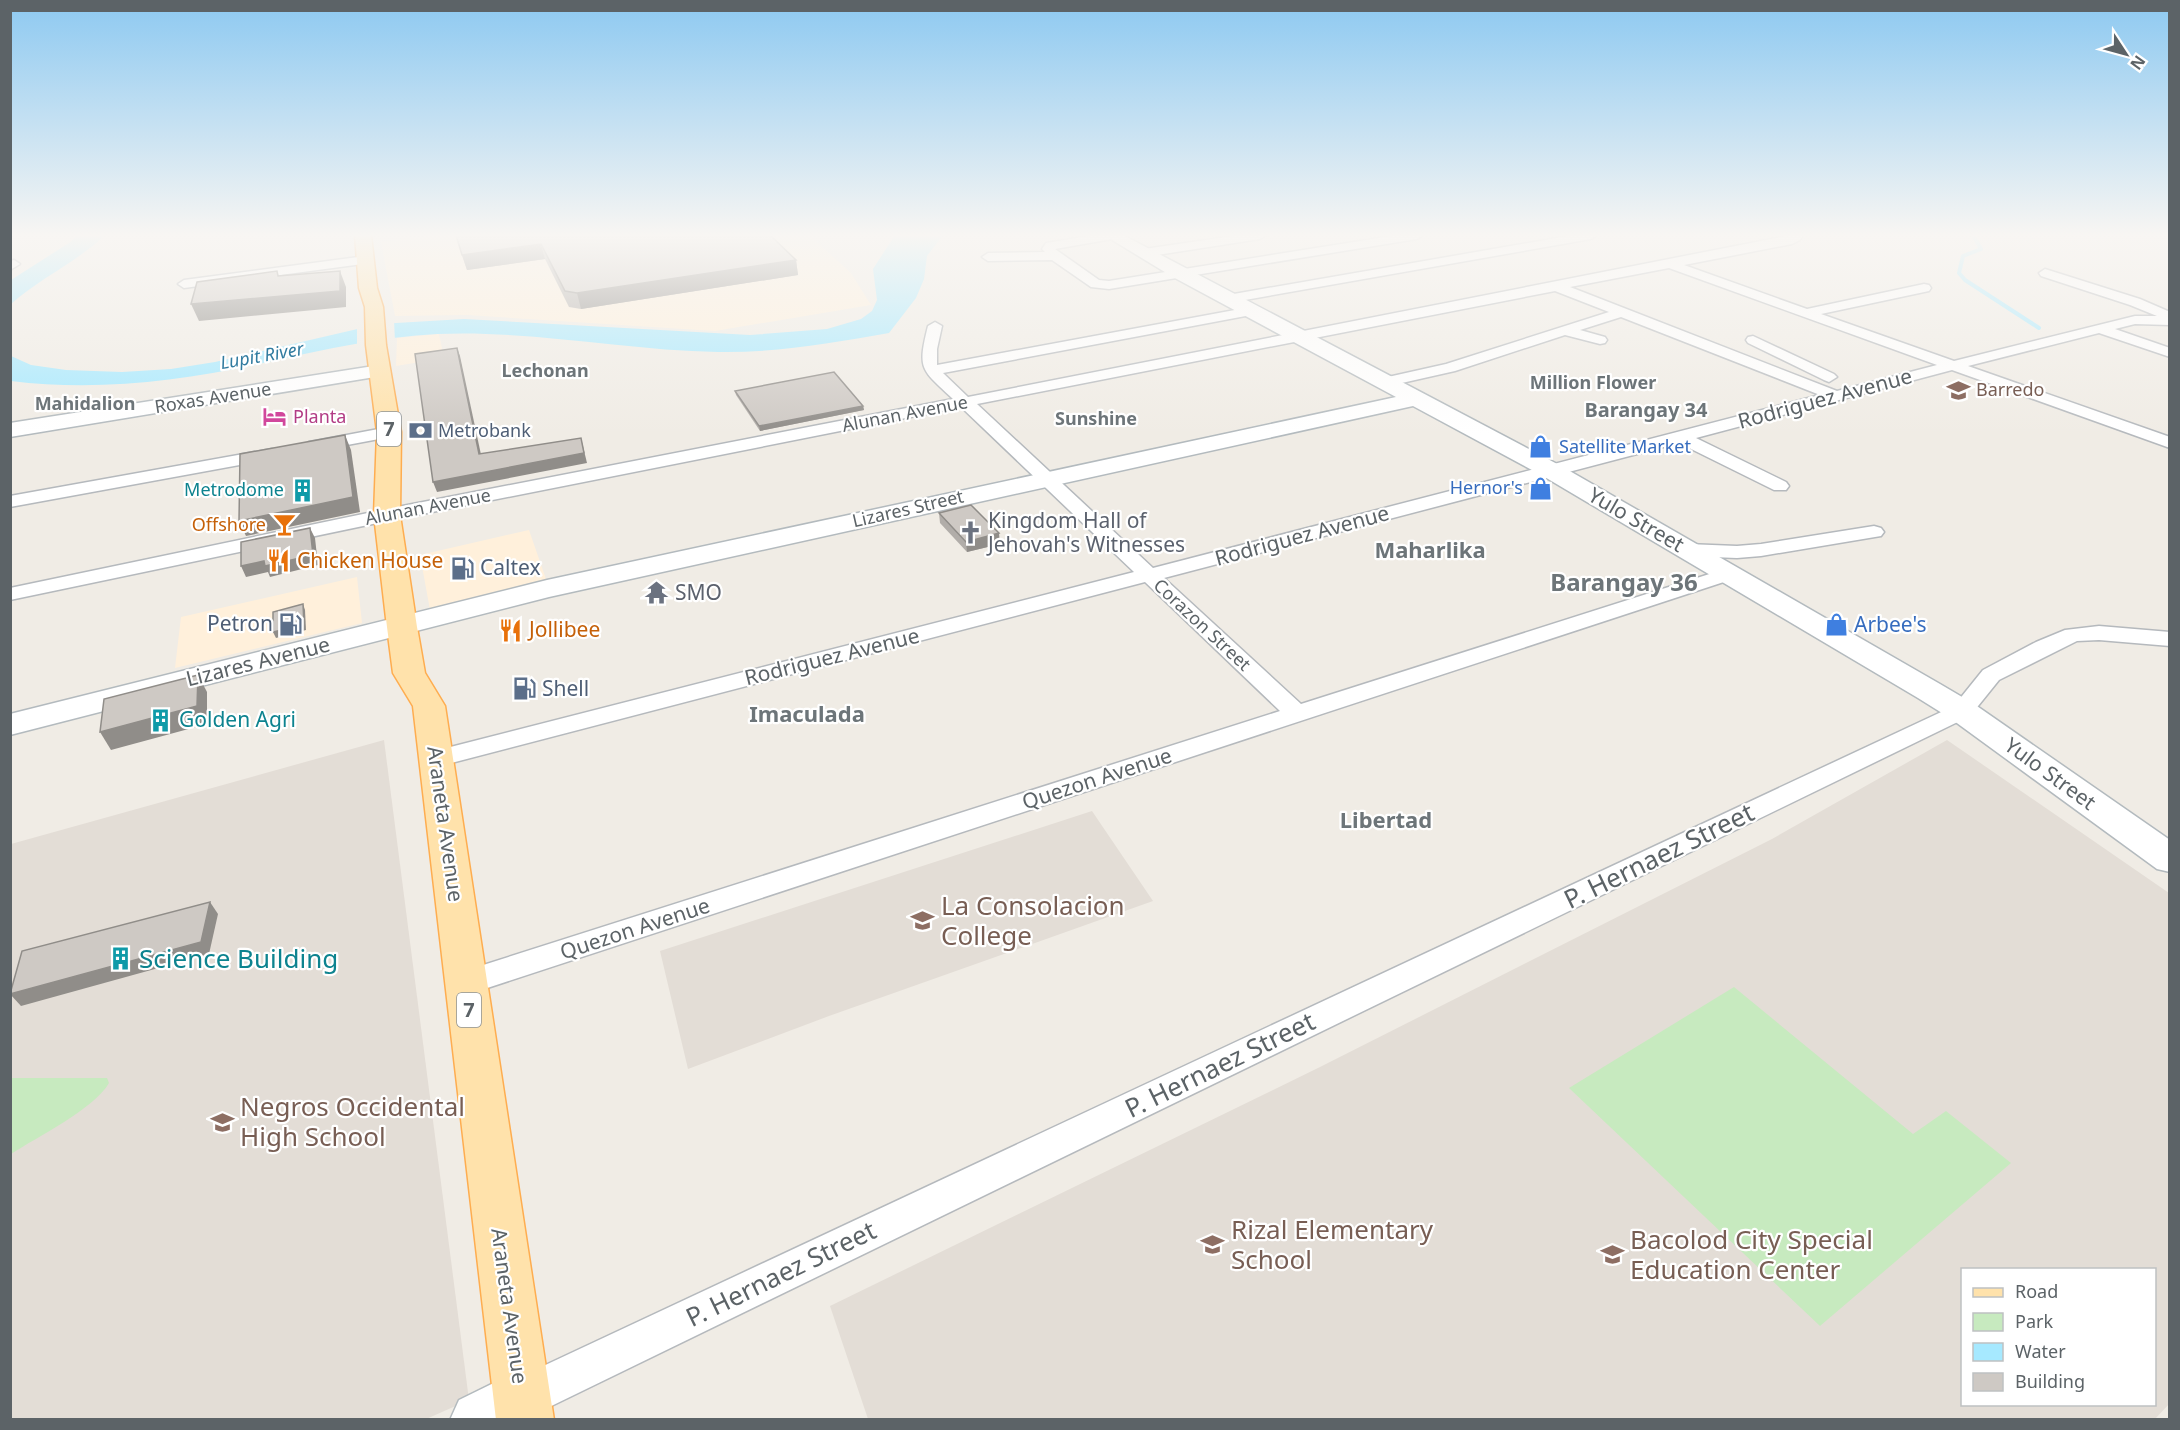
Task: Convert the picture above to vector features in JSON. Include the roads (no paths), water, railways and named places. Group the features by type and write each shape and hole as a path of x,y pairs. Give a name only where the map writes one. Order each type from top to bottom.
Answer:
{"main road":[{"name":"Araneta Avenue","path":"371,302 389,432 387,515 402,627 409,673 429,706 466,983 508,1412"}],"street":[{"name":"Yulo Street","path":"1233,302 1552,471 1962,711 2169,859"},
{"path":"935,326 928,358 932,371 1255,302"},
{"name":"Alunan Avenue","path":"10,594 387,515 1476,302"},
{"path":"1592,302 1836,396"},
{"path":"1774,302 2169,443"},
{"path":"1805,313 1859,302"},
{"path":"2134,302 2169,319"},
{"path":"1384,382 1450,368 1619,313"},
{"name":"Rodriguez Avenue","path":"436,759 1151,576 2054,339 2135,320 2169,319"},
{"path":"2099,328 2169,353"},
{"path":"1561,330 1600,340"},
{"path":"1753,340 1859,390"},
{"name":"Roxas Avenue","path":"10,430 380,371"},
{"name":"Corazon Street","path":"932,371 1297,714"},
{"name":"Lizares Street","path":"402,627 547,589 1415,399"},
{"path":"10,424 33,426"},
{"path":"10,502 389,432"},
{"path":"1680,437 1780,486"},
{"path":"1687,550 1737,552 1761,550 1874,532"},
{"name":"Quezon Avenue","path":"466,983 1729,574"},
{"name":"Lizares Avenue","path":"10,725 402,627"},
{"path":"1962,711 1991,675 2044,647 2073,635 2099,633 2169,639"},
{"name":"P. Hernaez Street","path":"508,1412 1962,711"}],"water":[{"name":"Lupit River","path":"876,302 913,302 889,333 782,349 718,352 648,348 542,337 437,334 354,344 240,368 142,383 76,385 11,381 11,356 31,365 66,370 122,372 171,369 215,362 379,324 464,319 750,335 827,329 861,319 872,311"}],"waterway":[{"path":"1999,302 2039,328"}],"place":[{"name":"Barredo","path":"1958,390"},
{"name":"Planta","path":"275,417"},
{"name":"Metrobank","path":"420,431"},
{"name":"Satellite Market","path":"1541,447"},
{"name":"Hernor's","path":"1541,488"},
{"name":"Metrodome","path":"302,490"},
{"name":"Offshore","path":"284,525"},
{"name":"Kingdom Hall of Jehovah's Witnesses","path":"970,533"},
{"name":"Chicken House","path":"279,561"},
{"name":"Caltex","path":"462,568"},
{"name":"SMO","path":"657,593"},
{"name":"Petron","path":"291,624"},
{"name":"Arbee's","path":"1836,625"},
{"name":"Jollibee","path":"511,630"},
{"name":"Shell","path":"524,689"},
{"name":"Golden Agri","path":"161,720"},
{"name":"La Consolacion College","path":"923,921"},
{"name":"Science Building","path":"121,959"},
{"name":"Negros Occidental High School","path":"222,1122"},
{"name":"Rizal Elementary School","path":"1213,1245"},
{"name":"Bacolod City Special Education Center","path":"1612,1255"}],"district":[{"name":"Lechonan","path":"545,371"},
{"name":"Million Flower","path":"1593,383"},
{"name":"Mahidalion","path":"85,404"},
{"name":"Barangay 34","path":"1646,410"},
{"name":"Sunshine","path":"1096,419"},
{"name":"Maharlika","path":"1430,550"},
{"name":"Barangay 36","path":"1624,583"},
{"name":"Imaculada","path":"807,714"},
{"name":"Libertad","path":"1386,820"}]}
